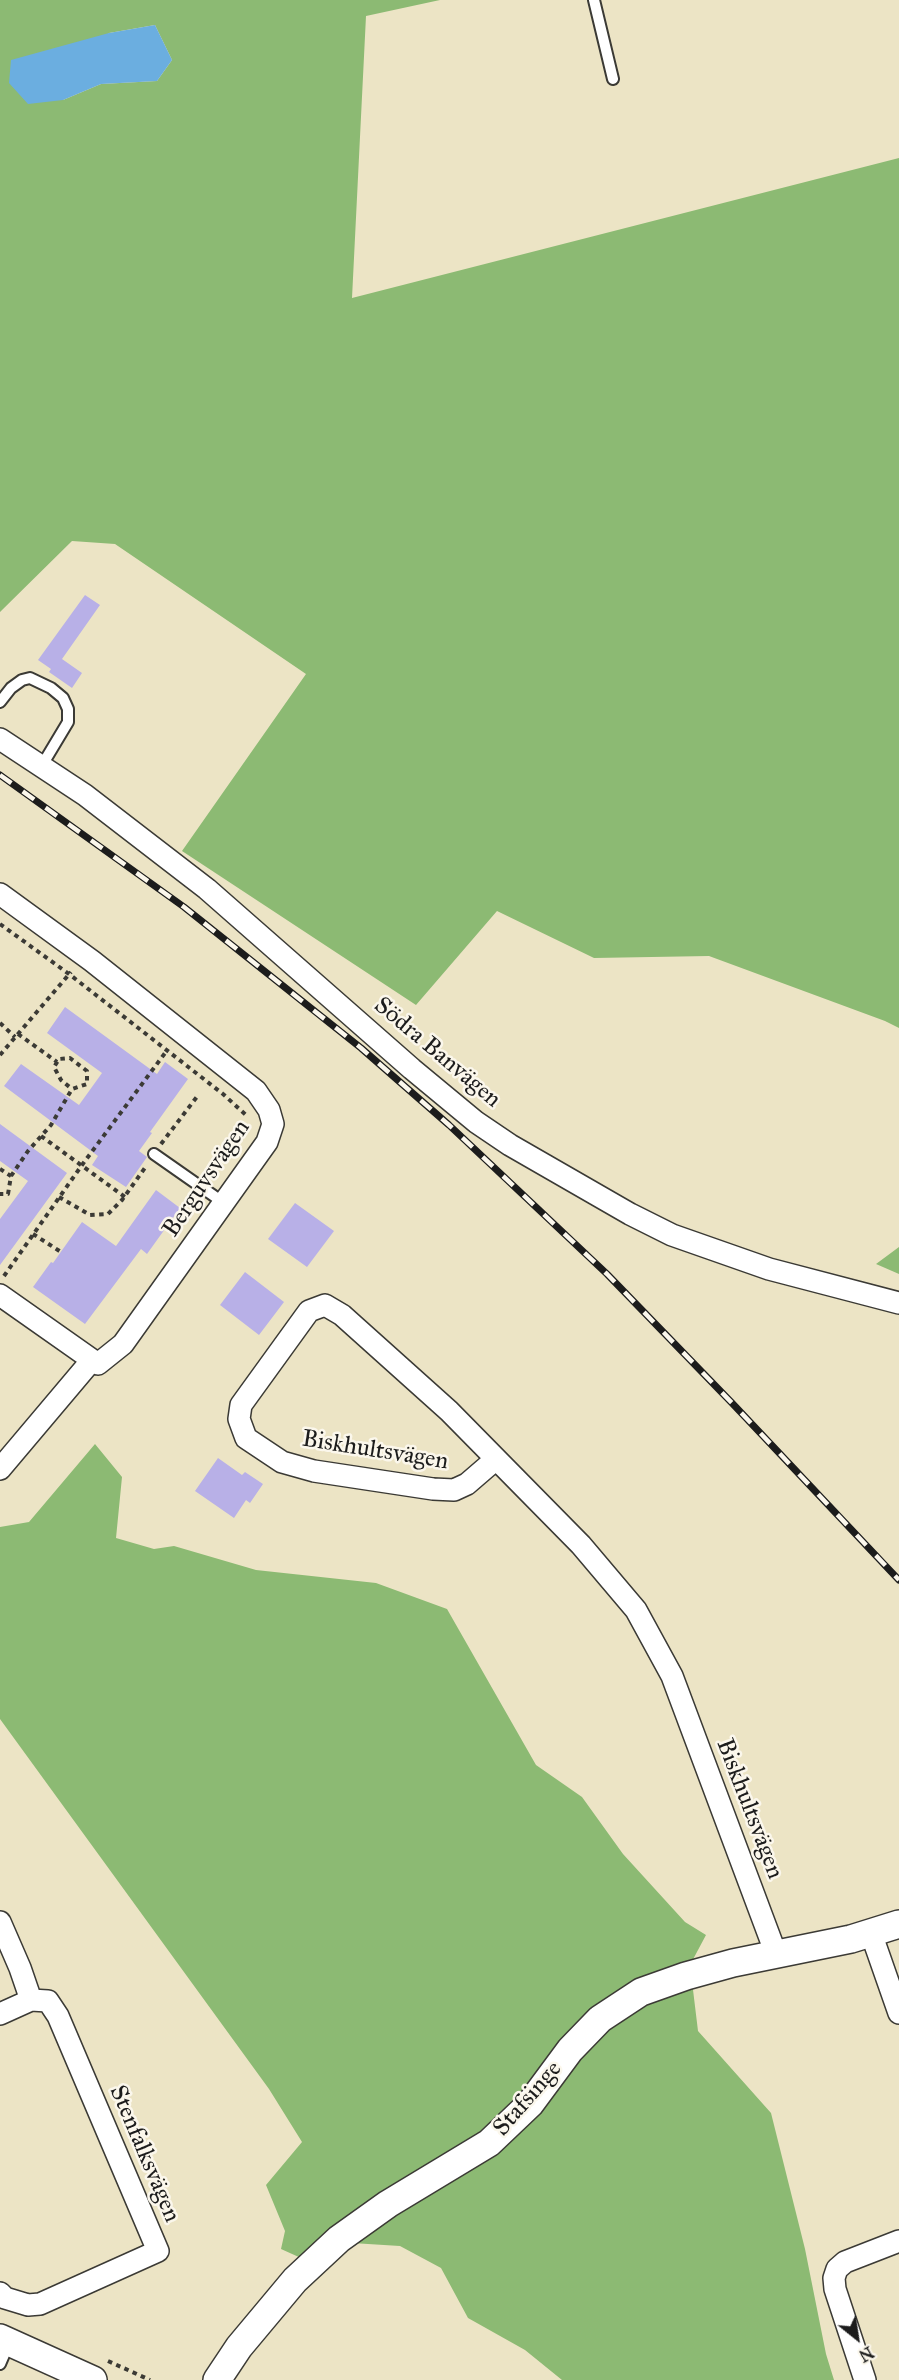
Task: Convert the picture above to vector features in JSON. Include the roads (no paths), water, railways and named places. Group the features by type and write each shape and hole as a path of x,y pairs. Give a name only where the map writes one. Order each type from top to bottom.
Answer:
{"street":[{"name":"Södra Banvägen","path":"0,739 85,795 207,889 412,1069 476,1122 510,1144 630,1214 672,1235 769,1269 899,1303"},
{"name":"Berguvsvägen","path":"0,894 85,956 256,1091 269,1110 273,1124 267,1142 123,1344 98,1364 92,1360"},
{"path":"0,1295 92,1360 0,1469"},
{"name":"Biskhultsvägen","path":"496,1459 467,1484 454,1490 314,1471 282,1462 246,1438 238,1419 241,1405 309,1311 325,1305 342,1315 440,1403 496,1459 611,1579 636,1610 672,1676 776,1954"},
{"path":"0,1922 31,2000 0,2013"},
{"name":"Stafsinge","path":"217,2380 239,2347 295,2280 339,2239 388,2204 489,2143 530,2104 570,2050 600,2019 641,1992 733,1963 872,1933 899,1924"},
{"path":"872,1933 899,2013"},
{"name":"Stenfalksvägen","path":"0,2293 5,2298 28,2305 40,2304 158,2251 58,2016 48,2001 31,2000"},
{"path":"865,2380 835,2289 834,2278 837,2269 844,2262 899,2241"},
{"path":"3,2348 93,2380"}],"lane":[{"path":"594,0 613,79"},
{"path":"0,702 11,688 22,680 30,678 51,688 63,698 68,709 68,722 41,766"},
{"path":"154,1154 224,1203"}],"water":[{"path":"155,25 172,60 157,81 101,84 63,100 28,104 9,83 11,60 109,33"}],"railway":[{"path":"0,775 184,907 361,1048 449,1125 607,1274 899,1580"}]}
